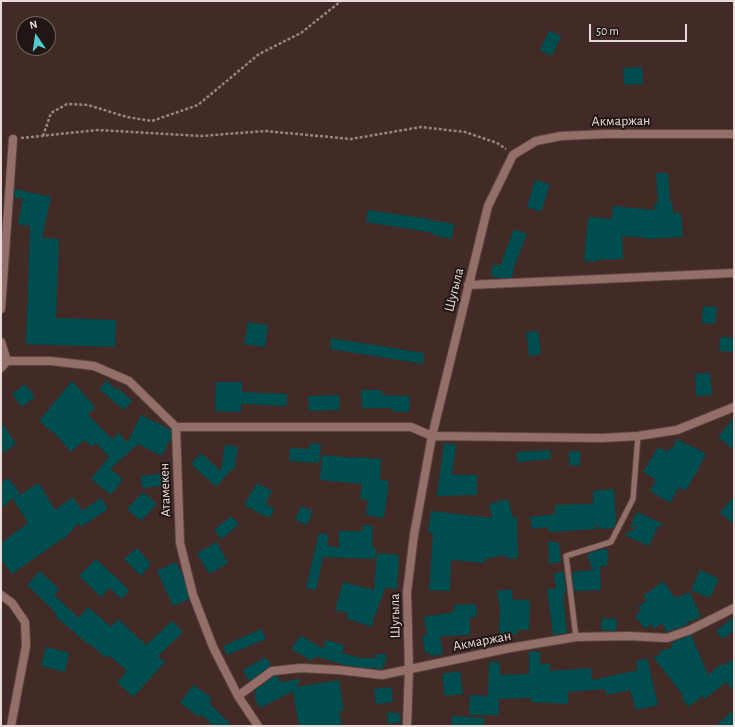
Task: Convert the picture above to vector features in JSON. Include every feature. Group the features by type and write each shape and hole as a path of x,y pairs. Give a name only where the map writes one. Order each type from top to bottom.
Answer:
{"street":[{"name":"Акмаржан","path":"513,155 536,141 561,136 606,134 734,134"},
{"path":"1,309 13,139"},
{"name":"Шугыла","path":"407,726 409,669 407,592 414,535 432,436 488,206 513,155"},
{"path":"468,285 734,273"},
{"path":"1,342 7,361"},
{"path":"1,368 7,361 51,361 94,366 129,381 176,427 412,427 432,436 594,438 638,436 677,430 734,407"},
{"name":"Атамекен","path":"176,427 180,543 193,596 212,647 238,696 258,726"},
{"path":"1,595 12,603 25,622 26,646 11,726"},
{"name":"Акмаржан","path":"238,696 272,671 301,668 339,670 382,675 510,648 576,637 628,636 667,638 690,630 734,608"}],"lane":[{"path":"576,637 566,556 611,542 633,499 638,436"}],"path":[{"path":"43,136 51,113 67,104 88,105 127,117 152,121 198,106 259,54 302,33 341,1"},
{"path":"13,139 98,130 201,136 265,131 351,140 421,127 465,132 497,143 513,155"}],"building":[{"path":"549,31 561,36 552,56 540,50"},
{"path":"642,67 643,84 624,85 623,68"},
{"path":"656,173 668,173 670,202 672,202 673,213 681,213 683,237 647,239 622,236 623,259 596,260 596,262 584,261 588,217 612,219 613,206 655,210 654,204 658,204"},
{"path":"535,180 550,184 541,212 527,207"},
{"path":"15,189 51,197 42,238 59,239 56,318 116,320 115,347 26,344 30,226 18,224 23,198 14,198"},
{"path":"368,210 454,224 452,239 433,235 434,233 366,222"},
{"path":"514,229 527,234 514,267 512,278 491,276 493,264 500,266"},
{"path":"703,306 717,307 715,324 702,323"},
{"path":"248,322 268,325 265,347 244,344"},
{"path":"538,331 541,354 529,356 526,332"},
{"path":"720,337 734,338 734,352 719,351"},
{"path":"331,338 424,353 423,364 330,349"},
{"path":"710,373 712,395 696,396 695,374"},
{"path":"72,381 95,407 88,415 112,439 119,433 127,443 141,415 171,430 171,439 168,444 167,442 167,446 162,456 138,444 110,469 123,479 111,495 91,479 109,457 96,443 92,447 84,440 71,452 56,435 39,421"},
{"path":"107,381 116,390 118,388 132,401 124,410 99,389"},
{"path":"216,382 242,382 242,392 287,394 287,406 241,404 241,412 215,411"},
{"path":"25,384 35,397 22,407 12,394"},
{"path":"361,390 382,390 382,395 410,396 409,412 392,411 392,408 362,408"},
{"path":"339,395 340,410 309,411 308,396"},
{"path":"734,418 734,450 718,437"},
{"path":"1,421 16,444 1,454"},
{"path":"676,439 706,453 698,470 685,491 679,487 670,503 650,491 656,480 643,472 658,447 667,452 669,448 672,450"},
{"path":"310,443 321,444 319,463 289,461 290,448 309,449"},
{"path":"444,443 456,445 452,475 477,475 477,495 437,496"},
{"path":"225,445 238,447 234,470 232,469 216,487 191,464 201,453 221,471"},
{"path":"550,450 551,459 517,462 517,452"},
{"path":"569,451 580,451 580,466 569,465"},
{"path":"322,455 381,459 380,480 389,481 384,518 366,515 368,500 360,499 362,484 320,480"},
{"path":"170,473 171,485 142,488 141,476"},
{"path":"8,478 20,493 1,508 1,483"},
{"path":"39,483 55,510 73,497 82,511 101,498 108,509 81,527 78,523 64,539 63,538 12,574 1,559 1,543 28,523 13,499"},
{"path":"257,483 272,491 265,504 274,508 270,518 244,505"},
{"path":"614,489 616,523 614,528 601,529 592,523 597,529 548,532 548,527 532,529 530,517 555,514 555,505 593,504 593,491"},
{"path":"142,491 157,504 141,521 127,509 141,494 143,495"},
{"path":"734,496 734,524 720,513"},
{"path":"508,499 513,518 517,517 518,558 506,559 506,555 485,559 484,563 451,560 450,591 429,590 433,533 428,533 431,511 492,518 489,504"},
{"path":"301,506 313,511 307,525 295,520"},
{"path":"637,512 665,525 658,526 649,546 624,535 638,527 630,527"},
{"path":"231,516 239,524 222,539 214,530"},
{"path":"363,525 373,526 372,547 376,548 375,559 323,557 316,590 306,588 319,533 329,535 326,545 339,548 339,531 362,531"},
{"path":"548,541 559,543 561,562 549,564"},
{"path":"217,542 228,563 209,574 197,553"},
{"path":"137,548 151,564 141,576 124,559"},
{"path":"601,549 608,550 607,566 600,566 601,590 574,591 572,572 593,570 587,555"},
{"path":"377,553 399,555 397,589 385,588 371,627 346,618 348,613 335,610 343,582 374,590"},
{"path":"96,559 129,590 122,599 109,588 101,597 79,576"},
{"path":"176,562 183,576 189,599 173,606 157,571"},
{"path":"700,570 719,579 710,598 691,590"},
{"path":"40,571 59,589 54,595 79,618 88,607 111,627 118,619 146,645 172,621 183,632 158,656 165,662 133,697 117,682 127,671 108,655 106,658 55,616 57,614 27,585"},
{"path":"564,572 566,592 564,592 565,598 563,598 567,633 553,635 547,589 556,589 554,573"},
{"path":"663,581 675,598 690,592 701,617 686,623 687,625 666,632 662,623 654,629 651,624 645,629 635,616 641,611 638,607 647,600 643,596"},
{"path":"511,589 513,600 530,600 529,630 517,630 517,635 499,634 500,609 497,591"},
{"path":"476,604 477,617 470,617 470,635 440,636 443,654 430,656 430,653 425,653 422,636 427,636 424,617 454,612 454,605"},
{"path":"734,617 734,631 722,639 716,631"},
{"path":"602,618 617,619 616,631 601,630"},
{"path":"261,629 266,639 227,655 223,646"},
{"path":"691,635 708,675 721,664 723,666 734,658 734,691 726,682 705,699 702,696 689,707 681,697 683,695 653,657 660,655 659,652 673,647 671,643"},
{"path":"302,636 323,649 326,640 344,645 342,653 360,658 376,658 376,654 386,654 386,663 383,664 382,669 348,666 315,656 312,661 291,649"},
{"path":"46,647 69,653 65,672 41,666"},
{"path":"529,651 540,652 540,664 550,664 550,671 591,668 592,680 638,670 636,661 647,658 658,705 636,710 630,690 607,695 605,689 568,692 568,704 531,702 531,698 499,699 499,715 469,715 470,695 488,696 489,662 500,662 500,675 529,674"},
{"path":"266,657 271,666 249,681 243,670"},
{"path":"460,671 463,694 445,696 442,674"},
{"path":"274,676 277,676 280,682 301,679 296,687 339,680 344,711 339,711 342,724 336,726 299,726 293,691 260,708 254,697 257,696 254,691"},
{"path":"193,685 212,698 209,703 232,726 213,726 201,714 199,717 180,703"},
{"path":"391,687 393,702 376,704 374,689"},
{"path":"734,710 734,726 715,726"},
{"path":"387,712 399,713 401,722 388,724"},
{"path":"452,716 484,718 484,726 451,726"}]}
